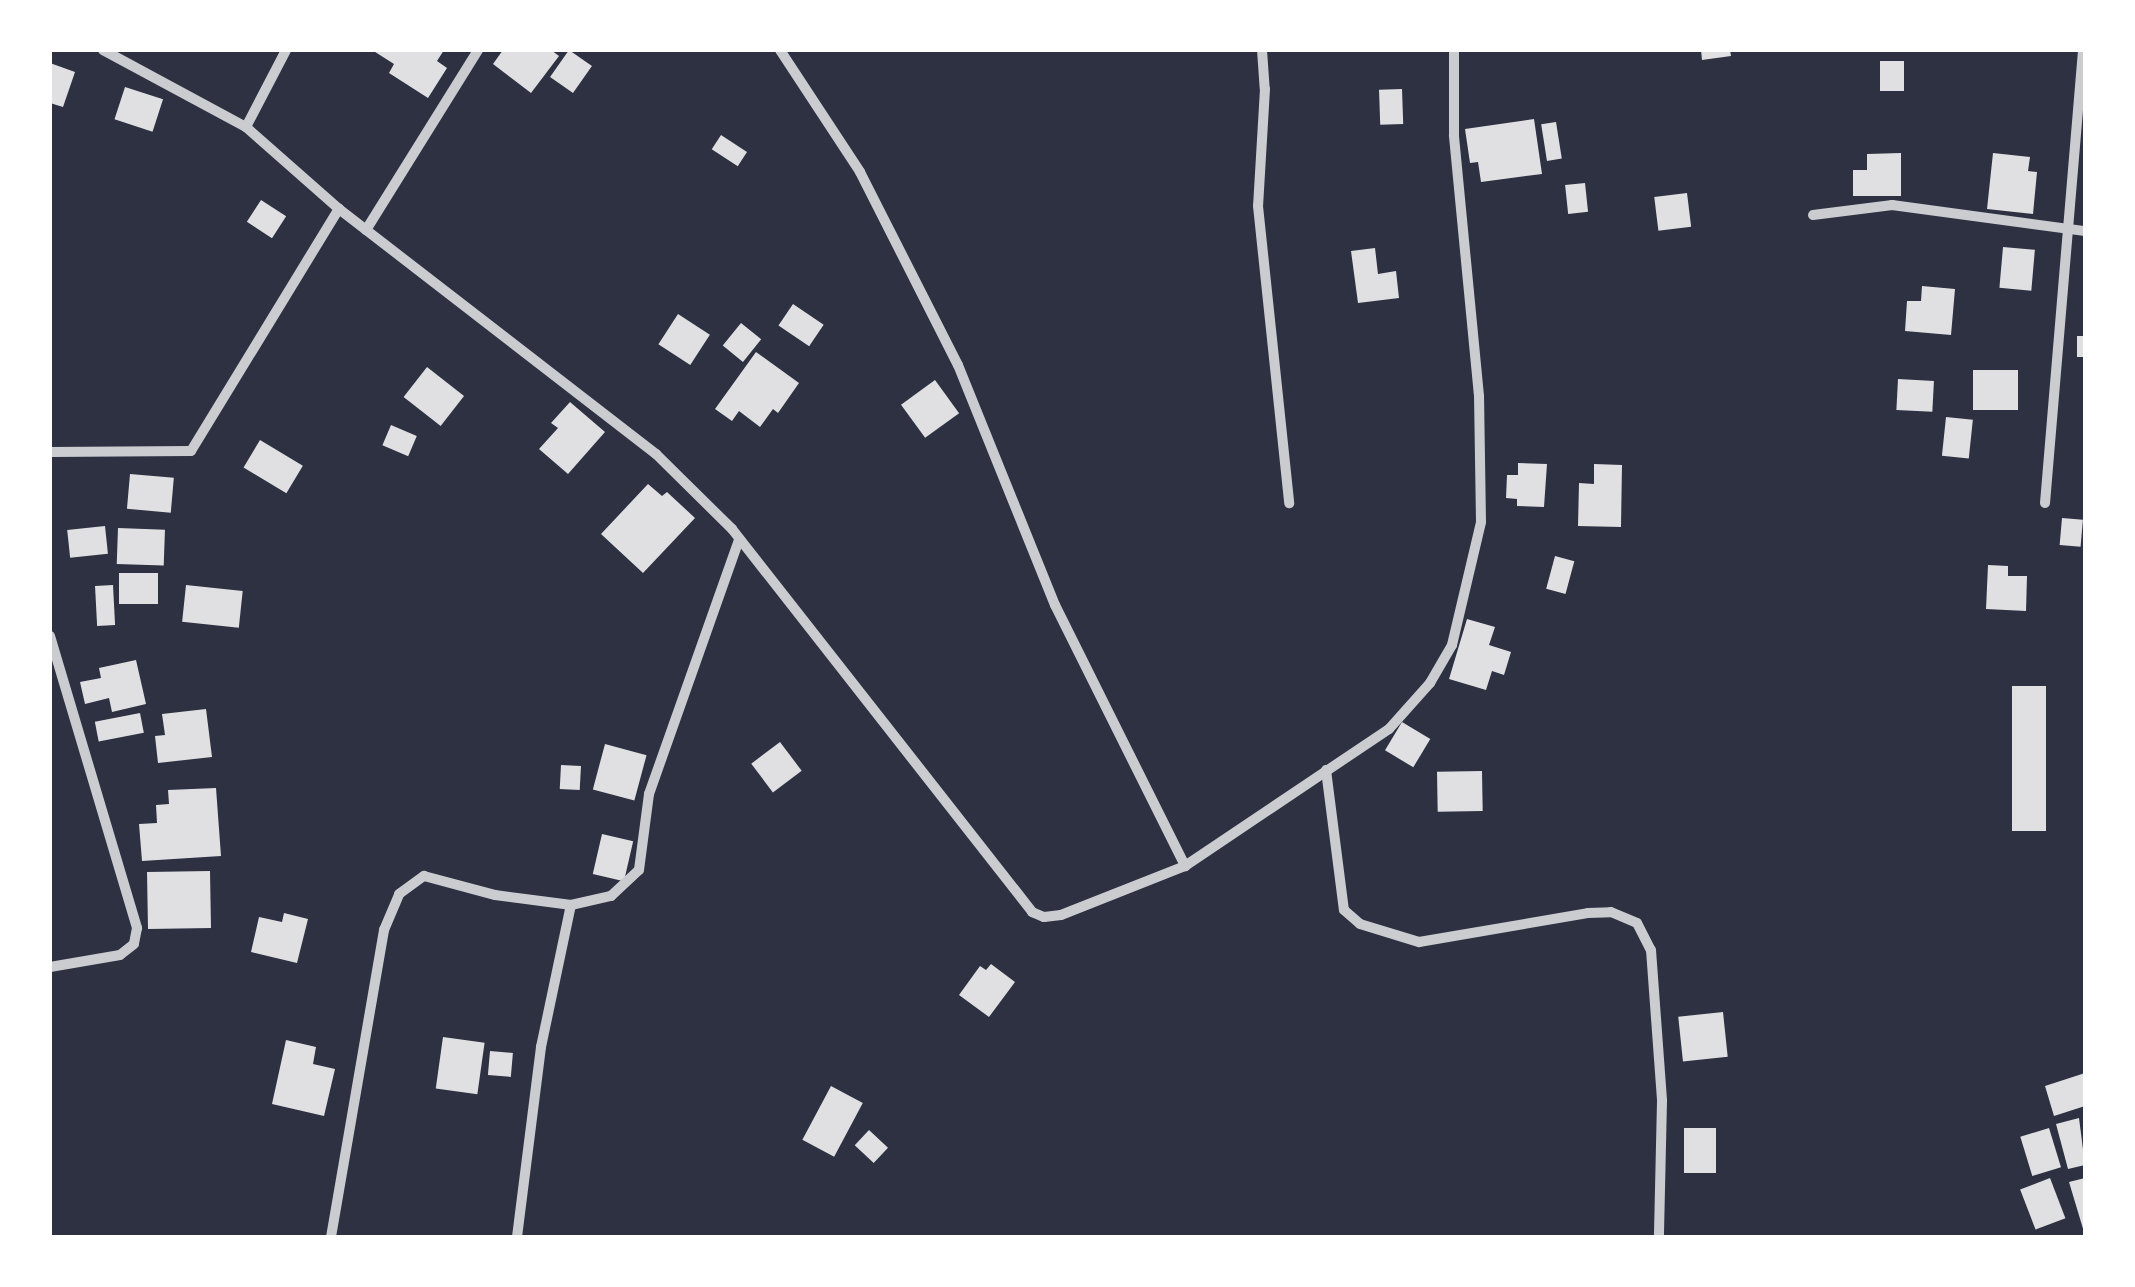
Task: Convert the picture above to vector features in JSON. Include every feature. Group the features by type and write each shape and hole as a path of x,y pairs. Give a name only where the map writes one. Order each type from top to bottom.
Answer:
{"street":[{"path":"103,50 246,127 339,209 656,454 739,540 1032,912 1061,915 1185,866 1389,729 1430,683 1452,645 1481,522 1479,396 1454,136 1454,50"},
{"path":"246,127 286,50"},
{"path":"366,230 478,50"},
{"path":"780,50 860,172 950,348 1054,605 1185,866"},
{"path":"1262,50 1265,90 1258,206 1289,503"},
{"path":"2045,503 2082,50"},
{"path":"1813,215 1892,205 2085,230"},
{"path":"50,452 191,452 339,209"},
{"path":"331,1237 384,930 399,894 424,876 495,895 571,905 610,896 639,870 649,794 739,540"},
{"path":"50,636 137,928 134,944 120,956 50,967"},
{"path":"1326,770 1344,910 1360,924 1419,942 1588,913 1611,912 1637,923 1651,950 1661,1082 1659,1237"},
{"path":"517,1237 541,1047 571,905"}],"building":[{"path":"372,50 444,50 437,61 447,68 428,98 389,73 394,64"},
{"path":"503,50 551,50 559,56 531,93 493,64"},
{"path":"569,50 592,66 573,93 550,77"},
{"path":"1701,50 1730,50 1731,56 1702,60"},
{"path":"1880,61 1904,61 1904,91 1880,91"},
{"path":"50,63 75,72 63,107 50,103"},
{"path":"125,87 163,99 153,132 114,119"},
{"path":"1402,89 1403,124 1380,125 1379,90"},
{"path":"1534,119 1542,174 1481,182 1478,162 1470,163 1465,129"},
{"path":"1556,122 1562,159 1547,161 1541,124"},
{"path":"721,135 747,152 738,166 712,149"},
{"path":"1901,153 1901,196 1853,196 1853,170 1867,170 1867,154"},
{"path":"1993,153 2030,157 2028,171 2037,172 2033,214 1987,209"},
{"path":"1585,183 1588,212 1568,214 1565,185"},
{"path":"1687,193 1691,227 1658,231 1654,197"},
{"path":"261,200 286,216 272,238 247,222"},
{"path":"2003,247 2035,250 2031,291 1999,288"},
{"path":"1375,248 1378,274 1396,271 1399,298 1358,303 1351,251"},
{"path":"1922,286 1955,289 1951,335 1905,331 1907,301 1921,301"},
{"path":"793,304 824,325 809,346 778,326"},
{"path":"678,314 710,335 690,365 658,344"},
{"path":"741,323 761,339 743,362 723,346"},
{"path":"2077,336 2085,336 2085,357 2077,357"},
{"path":"756,352 799,383 778,413 773,409 760,427 739,411 732,421 715,409"},
{"path":"427,367 464,396 441,426 404,397"},
{"path":"1973,370 2018,370 2018,410 1973,410"},
{"path":"1898,379 1934,381 1932,412 1896,410"},
{"path":"935,380 959,413 925,438 901,405"},
{"path":"570,402 605,432 568,474 539,449 558,428 551,423"},
{"path":"1946,417 1973,420 1969,459 1942,456"},
{"path":"391,425 417,436 408,456 382,445"},
{"path":"260,440 303,466 286,493 244,467"},
{"path":"1518,463 1547,464 1544,507 1517,506 1517,499 1506,498 1507,475 1518,475"},
{"path":"1594,464 1622,465 1621,527 1578,526 1579,483 1594,484"},
{"path":"130,474 174,478 171,513 127,509"},
{"path":"648,484 662,496 667,492 695,518 643,573 601,534"},
{"path":"2062,518 2083,520 2081,547 2060,545"},
{"path":"105,526 108,554 70,558 67,530"},
{"path":"118,528 165,530 164,566 117,564"},
{"path":"1555,556 1574,561 1566,594 1546,589"},
{"path":"1988,565 2008,566 2008,576 2027,576 2026,611 1986,609"},
{"path":"119,573 158,573 158,604 119,604"},
{"path":"113,585 115,625 97,626 95,586"},
{"path":"186,585 243,591 239,628 182,622"},
{"path":"1467,619 1495,627 1489,645 1511,652 1504,675 1492,671 1486,690 1449,679"},
{"path":"136,660 146,704 112,712 109,698 85,704 80,682 101,678 99,668"},
{"path":"2012,686 2046,686 2046,831 2012,831"},
{"path":"206,709 212,757 158,763 155,736 165,735 162,714"},
{"path":"140,713 144,733 99,741 95,722"},
{"path":"1402,722 1430,739 1413,767 1385,750"},
{"path":"780,742 802,771 773,792 751,764"},
{"path":"605,744 647,755 634,801 593,789"},
{"path":"561,765 581,766 580,790 560,789"},
{"path":"1482,771 1483,811 1438,812 1437,772"},
{"path":"216,788 221,856 142,861 139,824 157,823 156,805 169,804 168,790"},
{"path":"602,834 633,841 624,881 593,874"},
{"path":"210,871 211,928 148,929 147,872"},
{"path":"284,913 308,919 297,963 251,952 259,917 282,922"},
{"path":"991,964 1015,982 989,1017 959,995 980,966 986,970"},
{"path":"1723,1012 1728,1057 1683,1061 1678,1017"},
{"path":"443,1037 485,1043 477,1094 436,1088"},
{"path":"286,1040 316,1047 313,1064 335,1069 324,1116 272,1104"},
{"path":"490,1051 513,1053 511,1077 488,1075"},
{"path":"2085,1073 2085,1106 2054,1116 2045,1086"},
{"path":"831,1086 863,1103 834,1157 802,1140"},
{"path":"2079,1118 2085,1165 2068,1169 2056,1124"},
{"path":"1684,1128 1716,1128 1716,1173 1684,1173"},
{"path":"2049,1128 2061,1167 2032,1176 2020,1137"},
{"path":"869,1130 888,1148 874,1163 855,1145"},
{"path":"2050,1178 2065,1218 2036,1230 2020,1189"},
{"path":"2085,1178 2085,1232 2084,1232 2069,1182"}]}
